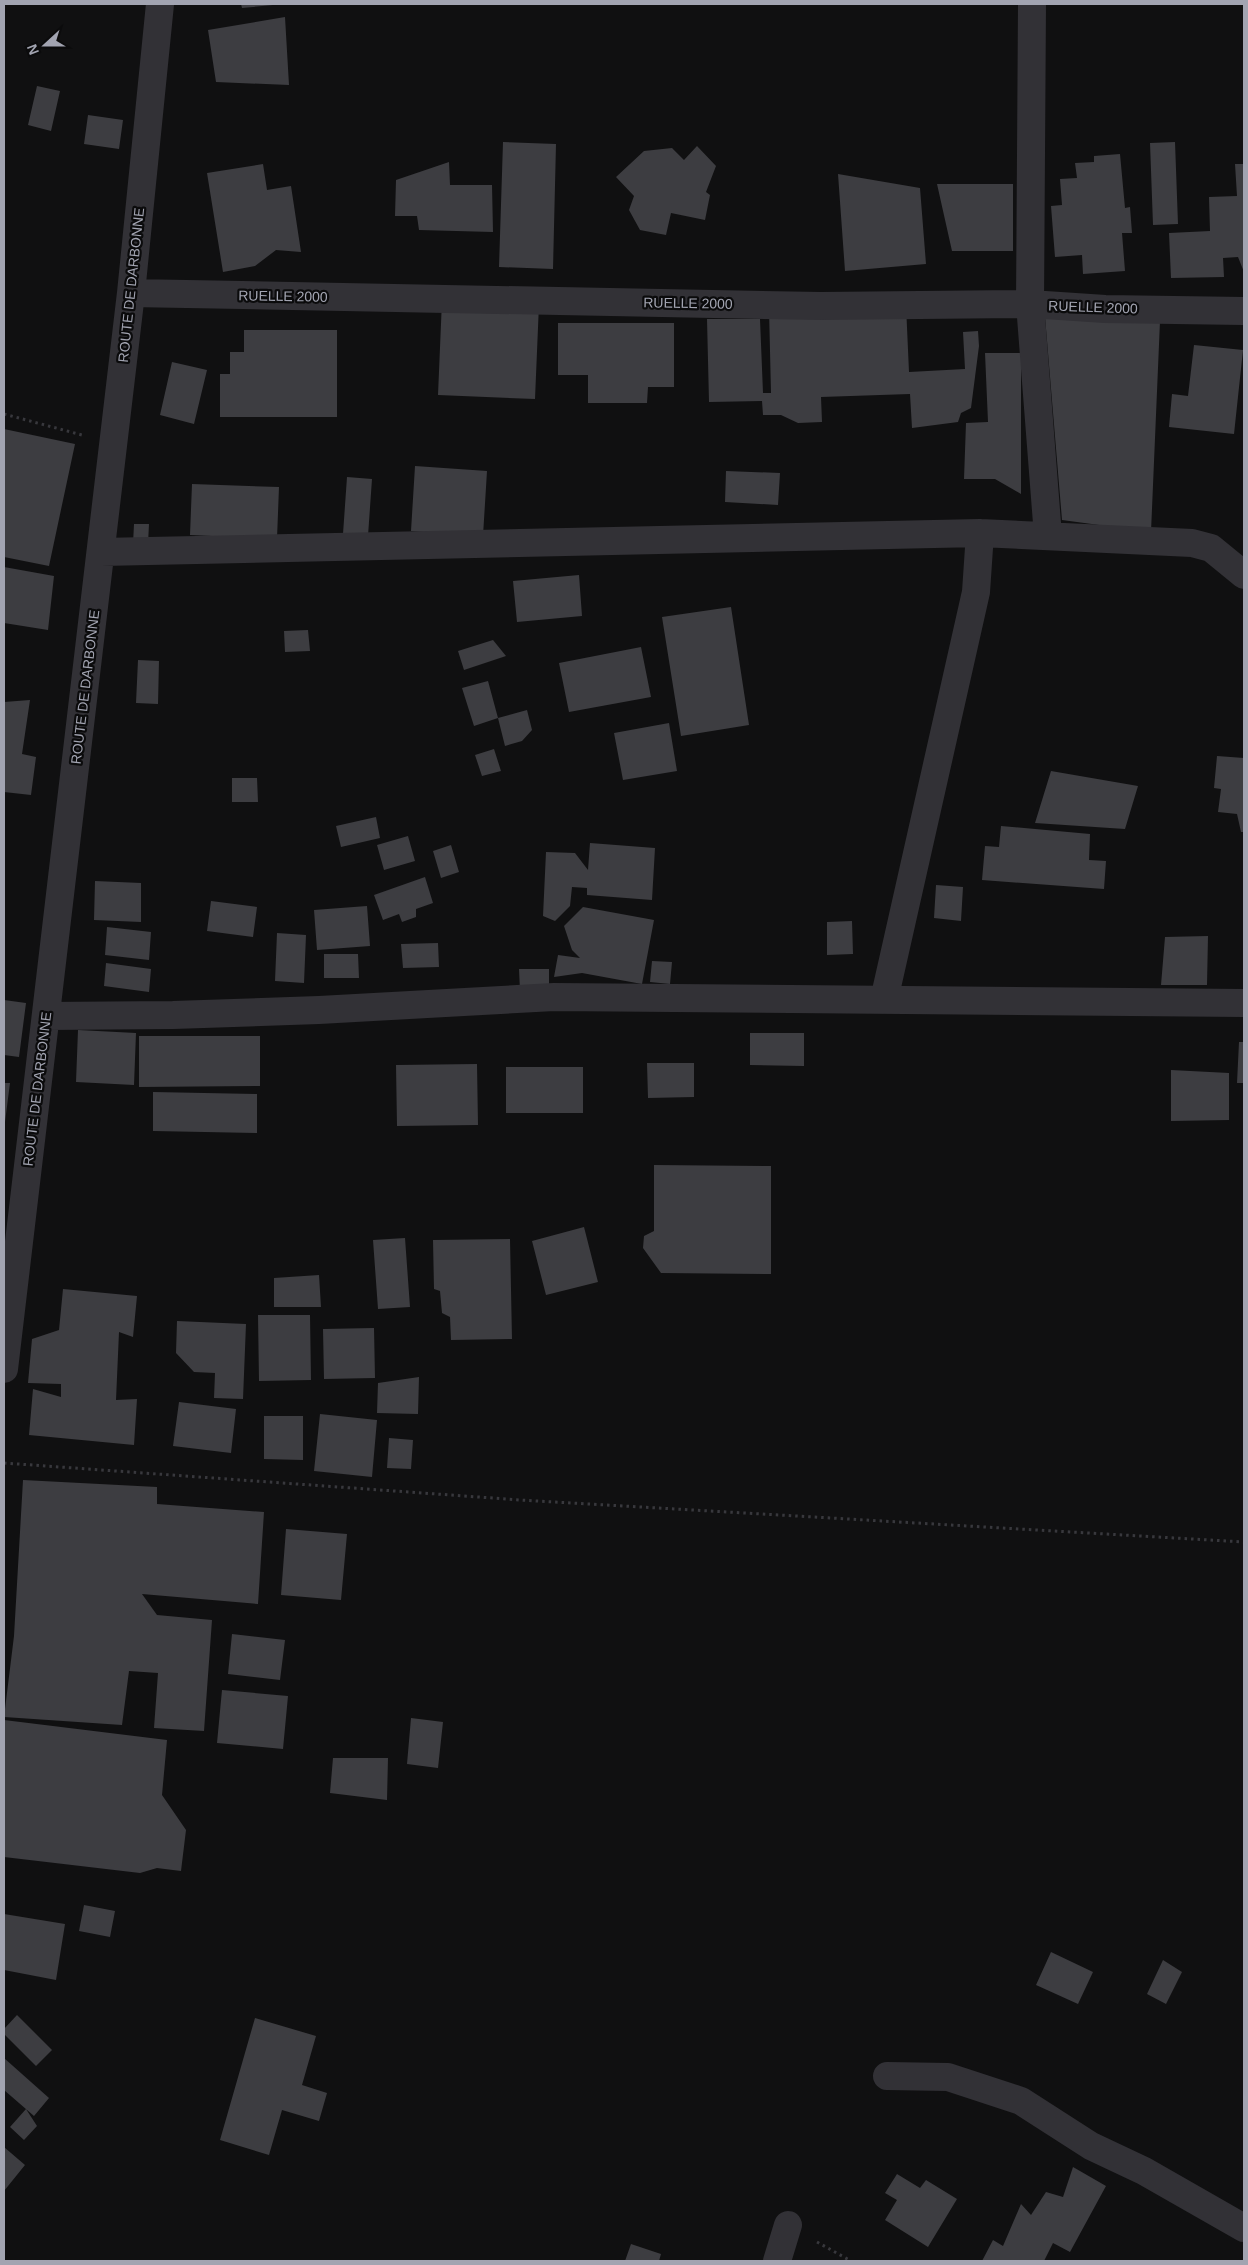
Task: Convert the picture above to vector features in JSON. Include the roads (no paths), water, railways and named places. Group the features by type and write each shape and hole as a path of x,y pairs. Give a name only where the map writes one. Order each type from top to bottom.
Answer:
{"street":[{"name":"ROUTE DE DARBONNE","path":"4,1369 114,444 160,4"},
{"path":"1032,4 1030,304 1048,536"},
{"name":"RUELLE 2000","path":"131,293 821,306 1030,304 1106,308 1244,311"},
{"path":"884,1000 976,592 980,533"},
{"path":"101,552 980,533 1192,543 1211,548 1244,575"},
{"path":"46,1016 173,1015 309,1010 554,997 1244,1003"},
{"path":"887,2076 948,2077 1021,2101 1091,2146 1144,2170 1244,2228"},
{"path":"777,2261 788,2225"}]}
